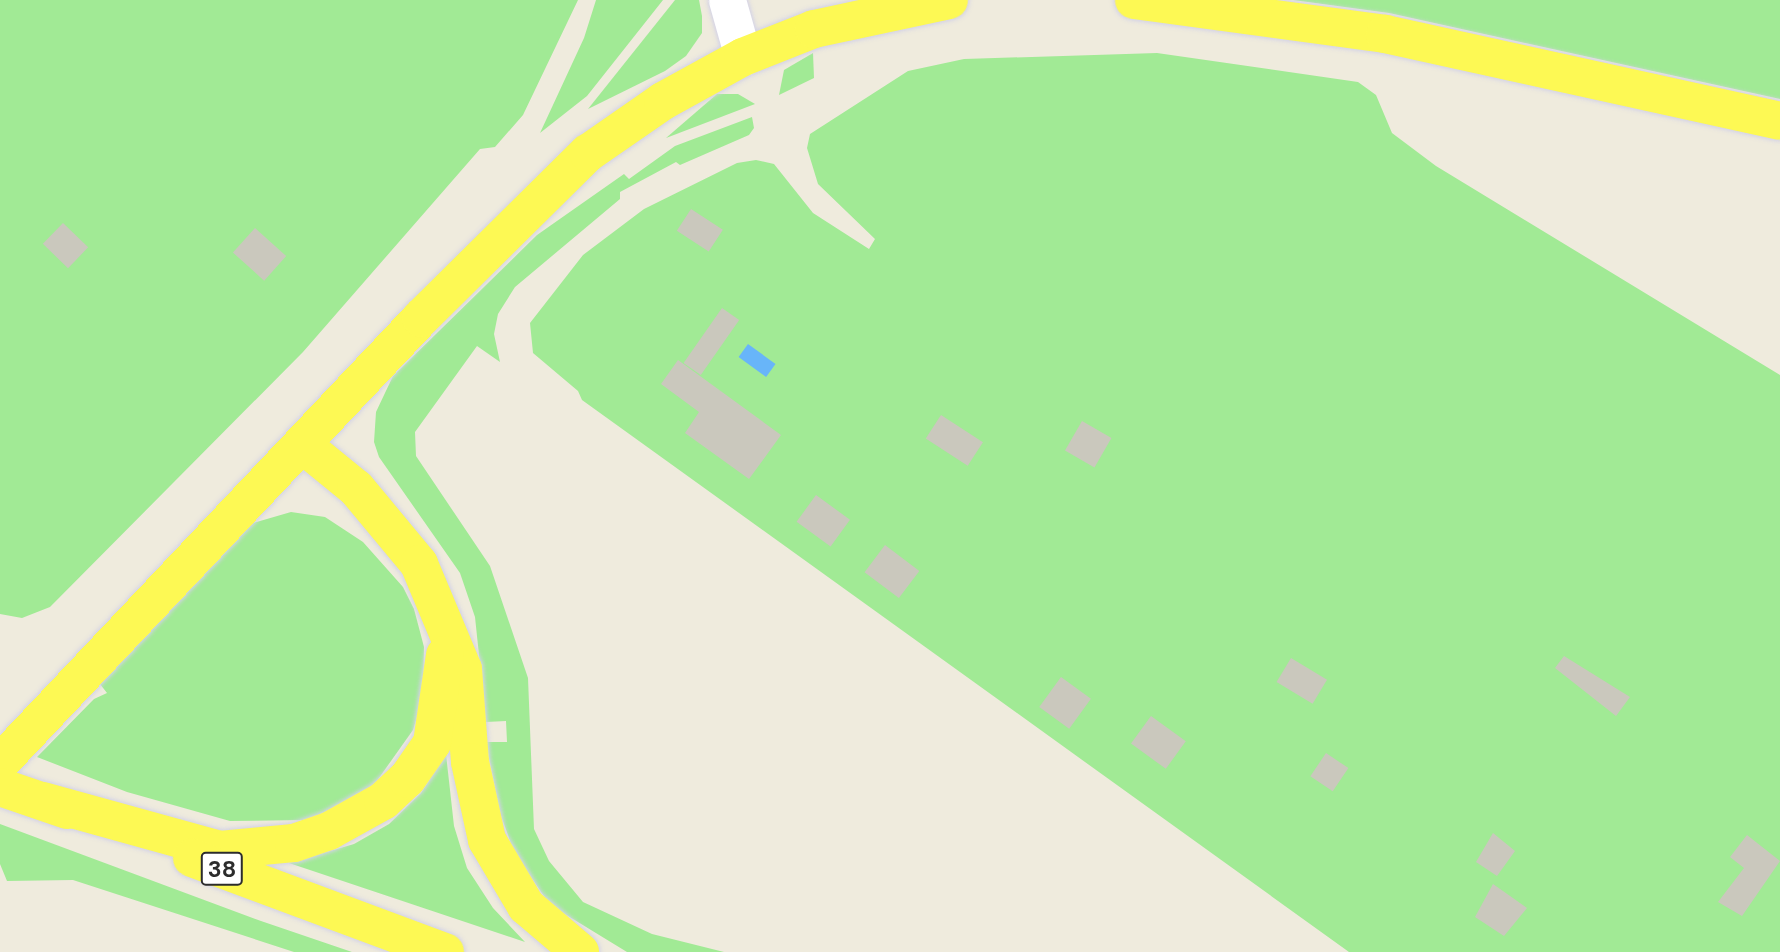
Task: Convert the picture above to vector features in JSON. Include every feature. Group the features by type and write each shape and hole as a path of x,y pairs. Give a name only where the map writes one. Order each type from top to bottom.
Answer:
{"main road":[{"path":"0,763 421,318 588,153 663,101 743,57 814,29 949,0"},
{"path":"1134,0 1385,34 1780,121"},
{"path":"303,445 356,488 400,536 436,596 463,669 473,789 487,840 526,906 580,952"},
{"path":"43,801 220,850 294,843 329,831 383,801 407,779 432,743 448,632"},
{"name":"38","path":"0,786 445,952"}],"street":[{"path":"727,0 743,57"}],"green space":[{"path":"0,0 578,0 523,115 495,147 480,149 303,352 50,607 22,618 0,614"},
{"path":"596,0 663,0 587,96 540,133 584,38"},
{"path":"675,0 699,0 702,33 686,56 665,71 588,109"},
{"path":"1293,0 1780,0 1780,99 1389,13"},
{"path":"813,53 814,78 779,95 784,70"},
{"path":"1157,53 1358,82 1376,95 1392,133 1436,166 1780,375 1780,952 1349,952 582,400 578,391 533,353 530,323 583,255 644,209 737,163 756,160 774,164 813,213 869,249 875,239 818,184 807,148 810,134 908,71 964,59"},
{"path":"717,94 738,94 755,104 666,138"},
{"path":"752,117 754,128 749,135 680,165 676,162 620,192 620,199 515,287 498,314 494,334 500,362 477,346 415,432 416,456 490,566 528,678 534,829 549,861 583,902 652,934 724,952 627,952 550,905 514,852 500,813 486,742 507,742 506,721 486,722 475,617 460,573 379,457 374,442 376,412 393,376 537,235 624,174 629,179 675,146"},
{"path":"291,512 325,517 363,542 403,587 414,609 424,647 423,698 413,730 374,785 339,808 304,820 230,821 127,792 37,757 94,699 107,693 100,684 253,523"},
{"path":"446,754 454,826 467,868 493,908 525,942 289,863 354,844 389,824 421,793"},
{"path":"0,824 352,952 294,952 73,880 7,881 0,864"}],"water":[{"path":"748,344 776,364 766,377 739,357"}],"building":[{"path":"691,209 723,230 709,252 677,231"},
{"path":"63,223 88,247 68,268 43,244"},
{"path":"255,228 286,256 264,281 233,253"},
{"path":"722,308 739,320 701,375 684,363"},
{"path":"678,360 781,435 749,479 685,433 699,412 661,384"},
{"path":"941,415 983,442 968,466 926,438"},
{"path":"1082,421 1111,438 1094,467 1065,450"},
{"path":"816,495 850,520 831,546 797,522"},
{"path":"885,545 919,571 899,598 865,572"},
{"path":"1564,656 1630,697 1616,716 1555,668"},
{"path":"1291,658 1327,680 1313,704 1277,682"},
{"path":"1061,677 1091,699 1069,729 1039,707"},
{"path":"1151,716 1186,741 1166,769 1131,744"},
{"path":"1326,753 1348,768 1333,791 1310,776"},
{"path":"1493,833 1515,851 1497,876 1476,862"},
{"path":"1747,835 1780,861 1742,916 1718,902 1744,868 1730,857"},
{"path":"1493,884 1527,908 1504,936 1475,917"}]}
